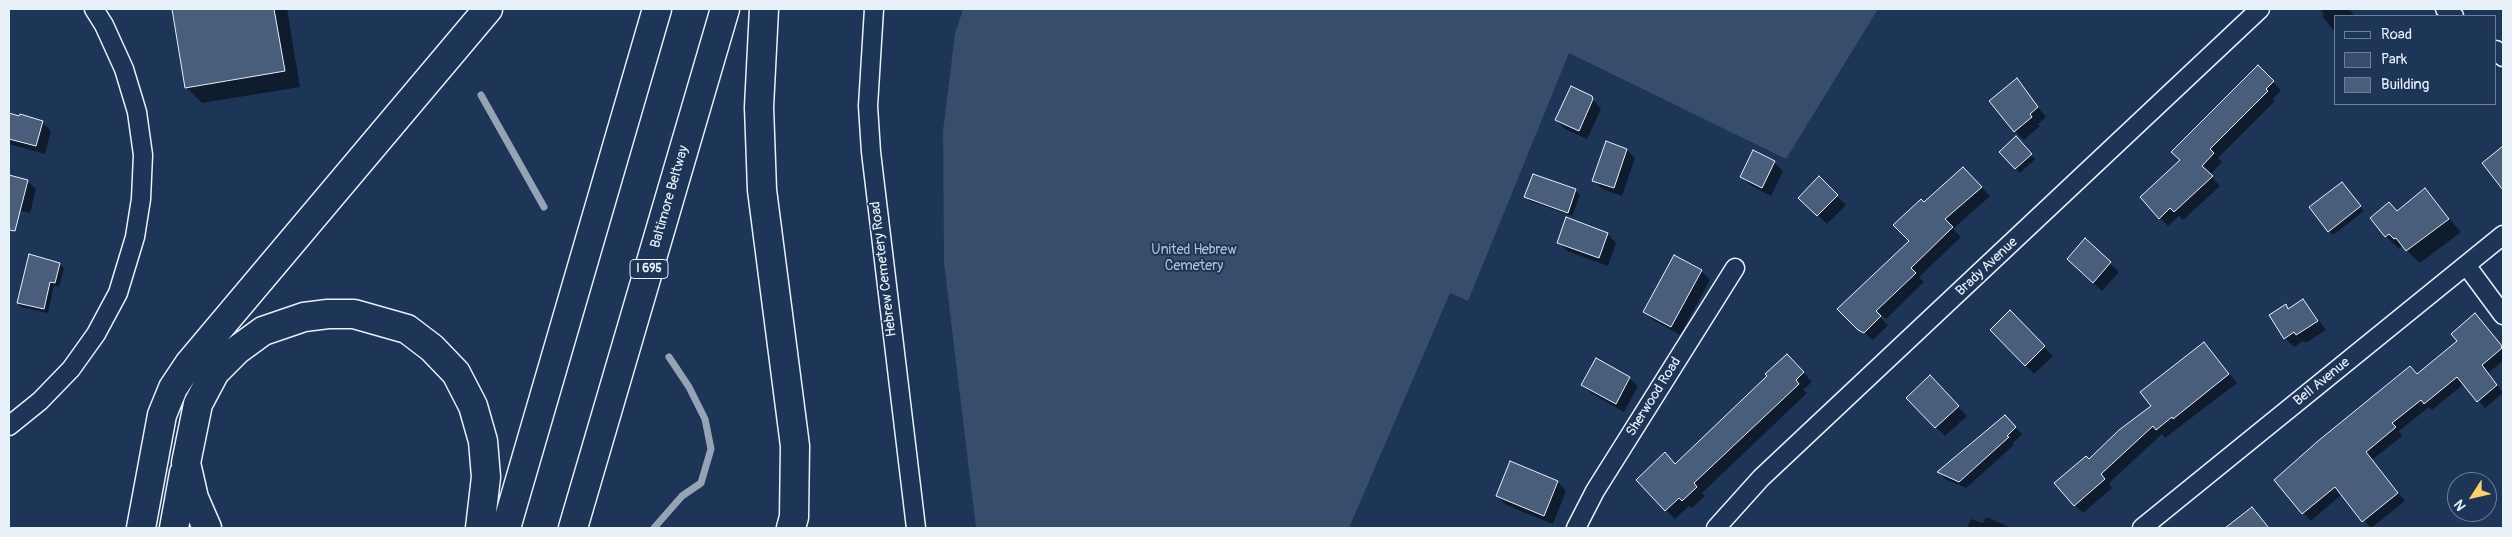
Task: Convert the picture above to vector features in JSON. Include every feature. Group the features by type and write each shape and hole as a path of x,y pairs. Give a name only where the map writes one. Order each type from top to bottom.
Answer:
{"highway":[{"path":"141,528 162,415 174,388 189,364 488,9"},
{"path":"506,528 657,9"},
{"name":"Baltimore Beltway","path":"573,528 725,9"},
{"path":"764,9 759,107 762,190 806,528"},
{"path":"174,528 198,404 214,372 237,350 263,331 304,317 354,314 407,329 432,348 456,373 473,406 483,441 486,477 480,528"},
{"path":"791,528 794,517 795,446"},
{"path":"186,462 194,498 207,528"}],"street":[{"path":"9,426 40,401 71,369 96,334 118,293 135,237 141,199 143,155 137,112 124,69 104,25 94,9"},
{"name":"Hebrew Cemetery Road","path":"874,9 868,106 871,152 916,528"},
{"name":"Brady Avenue","path":"1716,528 1761,478 2260,9"},
{"name":"Bell Avenue","path":"2142,528 2503,235"},
{"path":"2466,265 2503,315"},
{"name":"Sherwood Road","path":"1576,528 1596,491 1735,268"}],"green space":[{"name":"United Hebrew Cemetery","path":"963,9 1878,9 1786,159 1569,53 1468,301 1450,293 1349,528 976,528 944,263 943,131 955,34"}],"building":[{"path":"172,9 274,9 285,71 185,88"},
{"path":"2258,65 2274,81 2266,89 2268,91 2210,149 2214,153 2202,166 2213,176 2174,212 2170,208 2159,219 2140,197 2180,160 2171,152"},
{"path":"2017,78 2038,107 2030,114 2032,117 2014,132 1989,101"},
{"path":"1571,86 1592,96 1593,99 1579,131 1555,120"},
{"path":"9,113 19,116 20,114 43,121 36,146 9,139"},
{"path":"2016,136 2032,154 2015,169 1999,152"},
{"path":"1606,141 1627,149 1614,188 1592,181"},
{"path":"2503,146 2503,190 2482,163"},
{"path":"1753,150 1775,161 1762,188 1740,177"},
{"path":"1963,167 1982,187 1945,219 1953,227 1911,268 1916,273 1876,311 1881,316 1864,333 1858,330 1837,309 1909,241 1893,225 1921,199 1924,202"},
{"path":"1533,174 1576,189 1568,213 1524,197"},
{"path":"9,175 28,180 15,231 9,230"},
{"path":"1819,176 1838,195 1817,216 1798,198"},
{"path":"2342,182 2361,206 2328,232 2309,207"},
{"path":"2425,188 2449,219 2406,251 2396,238 2394,239 2389,234 2385,237 2370,218 2389,202 2397,211"},
{"path":"1566,217 1608,233 1599,258 1557,243"},
{"path":"2085,238 2111,262 2093,283 2067,259"},
{"path":"29,254 60,263 55,283 50,282 44,309 17,303"},
{"path":"1674,255 1702,270 1671,327 1643,312"},
{"path":"2303,299 2318,321 2296,335 2294,332 2284,339 2269,315 2286,304 2288,309"},
{"path":"2010,310 2045,346 2025,366 1990,330"},
{"path":"2475,313 2502,346 2482,365 2497,385 2477,402 2457,377 2424,404 2421,400 2392,423 2396,427 2366,452 2398,493 2362,522 2335,487 2302,514 2274,480 2318,441 2410,366 2417,374 2457,341 2451,334"},
{"path":"2204,342 2229,374 2173,419 2172,417 2156,430 2153,426 2101,474 2105,479 2074,506 2054,483 2086,456 2089,459 2119,430 2151,406 2140,392"},
{"path":"1787,354 1804,372 1796,380 1799,384 1694,483 1697,487 1682,501 1679,498 1665,511 1636,480 1665,452 1675,464 1767,376 1765,374"},
{"path":"1596,358 1630,377 1616,404 1581,385"},
{"path":"1930,375 1959,406 1935,428 1906,398"},
{"path":"2005,415 2016,427 2007,436 2009,437 1959,482 1937,472"},
{"path":"1510,461 1558,481 1544,516 1496,496"},
{"path":"2252,507 2269,528 2225,528"}],"waterway":[{"path":"481,95 544,207"},
{"path":"654,528 682,496 701,483 711,449 705,419 689,387 669,357"}]}
